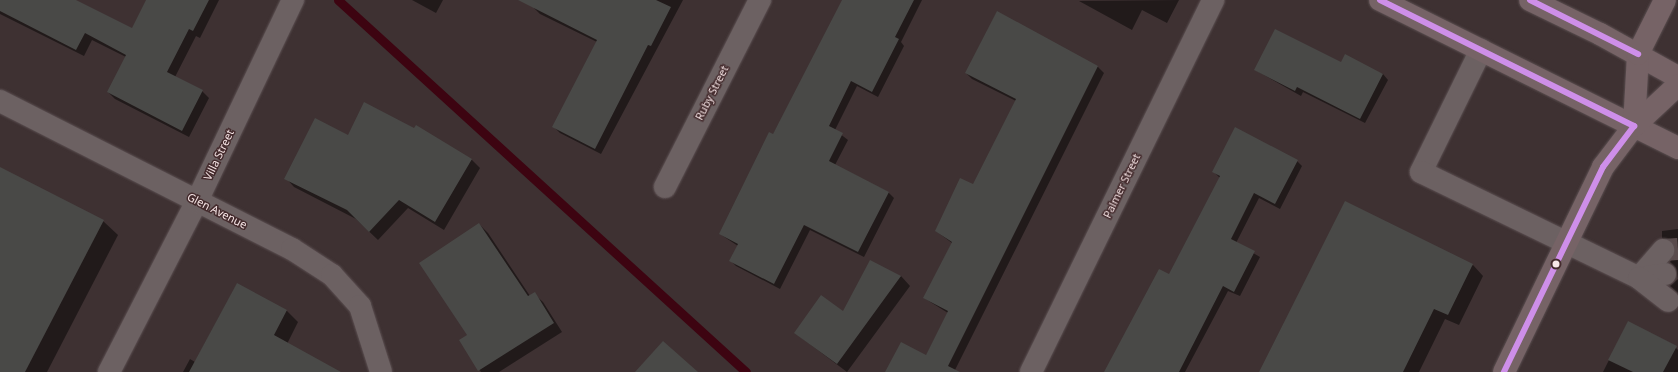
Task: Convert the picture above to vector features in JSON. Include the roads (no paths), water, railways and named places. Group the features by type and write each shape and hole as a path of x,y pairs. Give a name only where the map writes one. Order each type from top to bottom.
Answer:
{"main road":[{"path":"1380,0 1678,148"},
{"path":"1530,0 1638,54 1678,77"},
{"path":"1634,126 1638,54 1665,0"},
{"path":"1504,372 1603,167 1634,126 1678,85"}],"street":[{"name":"Ruby Street","path":"665,187 760,0"},
{"name":"Palmer Street","path":"1031,372 1213,0"},
{"name":"Villa Street","path":"109,372 197,201 290,6"},
{"path":"1481,50 1421,172 1638,278 1668,301"},
{"name":"Glen Avenue","path":"0,101 292,249 332,275 360,306 381,372"},
{"path":"1638,278 1663,250"},
{"path":"1638,278 1665,274"}],"waterway":[{"path":"338,0 746,372"}],"tunnel":[{"path":"1663,250 1678,249"}]}
